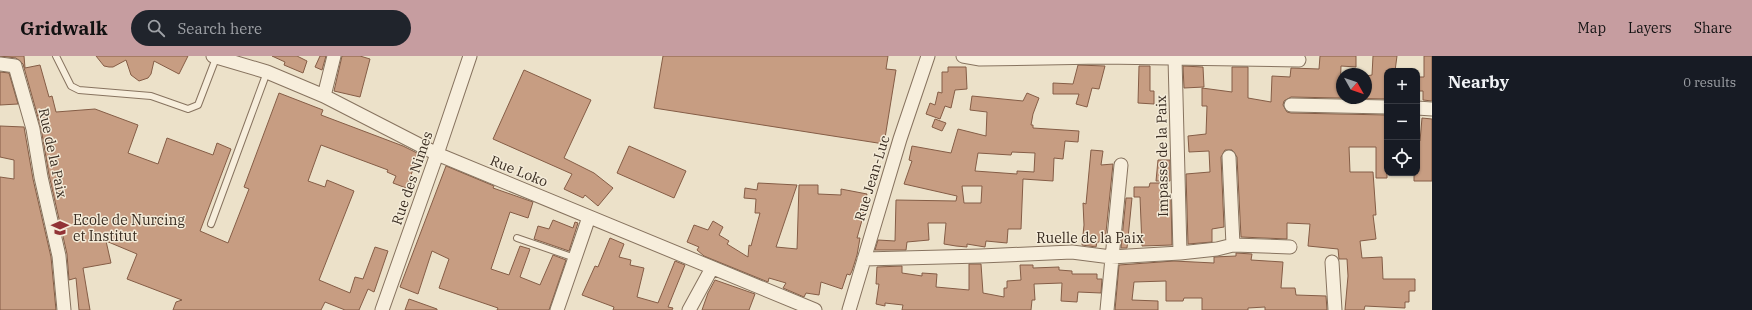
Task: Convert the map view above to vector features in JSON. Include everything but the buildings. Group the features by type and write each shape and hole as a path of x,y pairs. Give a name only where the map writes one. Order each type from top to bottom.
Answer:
{"street":[{"path":"324,96 334,56"},
{"name":"Rue des Nimes","path":"382,310 470,56"},
{"name":"Rue Jean-Luc","path":"849,310 928,56"},
{"path":"964,56 980,59 1054,57 1299,60"},
{"name":"Rue Loko","path":"215,57 267,72 324,96 437,154 815,310"},
{"name":"Impasse de la Paix","path":"1175,58 1180,253"},
{"name":"Rue de la Paix","path":"0,64 15,66 33,128 41,177 59,256 64,310"},
{"path":"1291,105 1384,107"},
{"path":"1420,108 1432,109"},
{"path":"1229,157 1233,245"},
{"path":"1106,310 1121,165"},
{"path":"557,310 589,217"},
{"name":"Ruelle de la Paix","path":"864,259 1072,252 1111,257 1180,253 1217,249 1233,245 1290,247"},
{"path":"1332,262 1335,310"},
{"path":"689,310 712,268"}],"lane":[{"path":"56,56 71,86 79,90 151,96 188,109 198,105 215,57"},
{"path":"211,224 267,72"},
{"path":"517,238 575,258"}],"place":[{"name":"Ecole de Nurcing et Institut","path":"60,228"}]}
